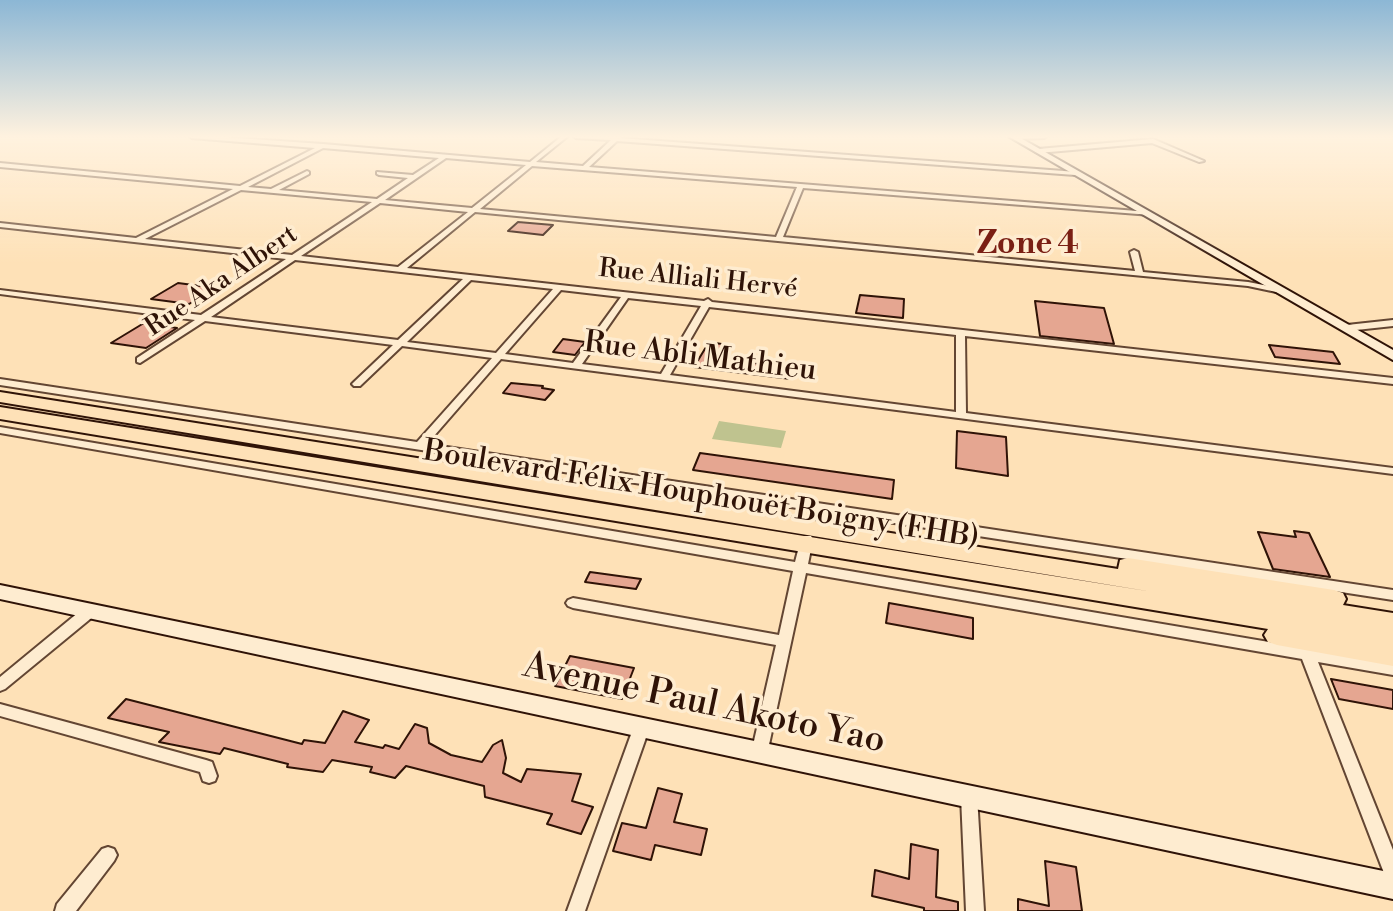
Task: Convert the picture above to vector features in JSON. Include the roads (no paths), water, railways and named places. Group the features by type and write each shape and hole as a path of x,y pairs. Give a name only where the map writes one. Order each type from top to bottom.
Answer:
{"highway":[{"name":"Boulevard Félix Houphouët Boigny (FHB)","path":"0,397 805,546 970,552 1393,622"},
{"name":"Boulevard Félix Houphouët Boigny (FHB)","path":"0,413 1393,640"},
{"path":"970,552 1109,563 1393,608"},
{"path":"873,555 1095,602 1393,656"}],"street":[{"path":"142,179 1248,284 1285,292"},
{"path":"138,241 260,179"},
{"path":"271,191 296,179"},
{"name":"Rue Aka Albert","path":"140,360 413,179"},
{"path":"401,269 512,179"},
{"path":"698,179 1149,214"},
{"path":"1085,179 1393,356"},
{"path":"779,238 800,187"},
{"name":"Rue Alliali Hervé","path":"0,225 1393,381"},
{"path":"1134,252 1140,274"},
{"path":"1221,282 1237,275 1241,266"},
{"path":"357,384 470,277"},
{"path":"419,446 560,287"},
{"name":"Rue Abli Mathieu","path":"0,292 1393,471"},
{"path":"576,366 627,294"},
{"path":"664,377 708,302"},
{"path":"1347,328 1393,323"},
{"path":"1347,328 1393,349"},
{"path":"960,332 961,416"},
{"path":"0,382 1393,595"},
{"path":"0,430 805,546 1393,669"},
{"path":"759,754 805,546"},
{"name":"Avenue Paul Akoto Yao","path":"0,592 1393,886"},
{"path":"573,603 784,641"},
{"path":"0,685 90,611"},
{"path":"1307,653 1393,873"},
{"path":"0,710 206,767 209,776"},
{"path":"576,911 641,729"},
{"path":"969,796 975,911"},
{"path":"64,911 108,855"}],"district":[{"name":"Zone 4","path":"1028,245"}]}
